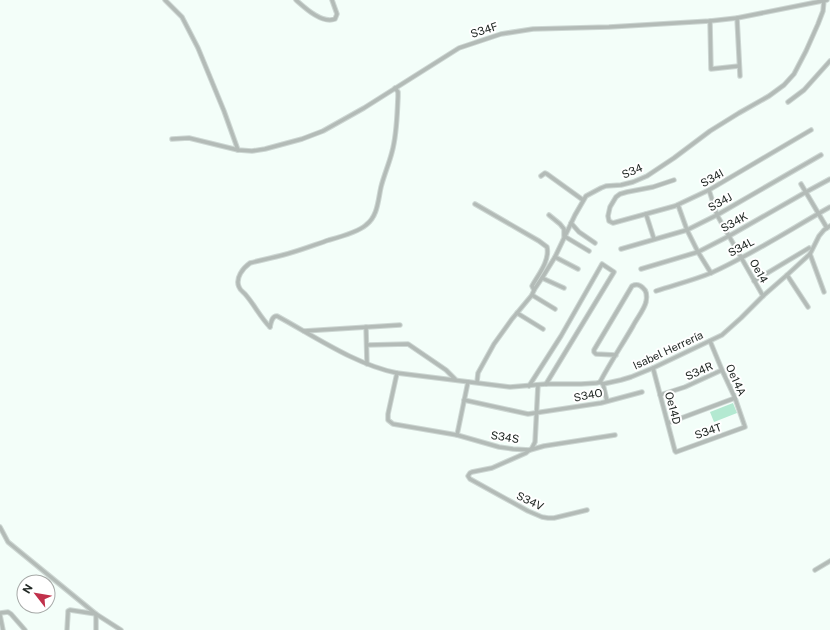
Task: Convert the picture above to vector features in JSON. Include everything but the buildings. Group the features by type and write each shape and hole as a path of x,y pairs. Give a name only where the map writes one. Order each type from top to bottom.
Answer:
{"street":[{"path":"165,0 182,18 195,42 224,111 238,150"},
{"path":"296,0 320,18 330,20 335,19 337,14 332,0"},
{"path":"800,0 801,5"},
{"name":"S34F","path":"172,139 189,138 238,150 252,151 302,139 323,131 364,108 459,48 501,34 533,28 616,26 710,21 737,18 825,0"},
{"name":"S34","path":"477,382 478,373 494,344 504,329 532,295 555,257 583,200 589,194 600,188 621,185 646,176 674,158 710,131 763,100 784,85 794,74 806,51 823,11 825,0"},
{"path":"737,18 740,76"},
{"path":"710,21 711,69 739,66"},
{"path":"788,102 804,90 830,61"},
{"name":"Isabel Herrería","path":"395,88 398,92 398,97 394,142 381,187 377,208 366,226 339,237 284,255 250,263 243,269 239,276 238,282 239,287 270,327 274,316 277,316 334,348 367,364 384,370 397,373 510,387 546,384 601,383 621,380 653,368 722,335 731,328 762,296 810,254 819,236 828,227"},
{"name":"S34I","path":"674,180 656,186 620,194 609,209 610,222 614,223 678,205 710,190 811,130"},
{"name":"S34J","path":"621,249 687,230 717,215 821,156"},
{"path":"541,176 545,173 547,174 583,200"},
{"name":"S34K","path":"641,268 698,252 830,179"},
{"path":"801,184 818,214 828,227"},
{"name":"Oe14","path":"710,190 717,215 762,296"},
{"path":"475,204 547,247 548,252 546,260 540,274 532,286 534,290"},
{"path":"678,205 687,230 711,273"},
{"name":"S34L","path":"656,291 711,273 741,258 830,207"},
{"path":"646,214 654,239"},
{"path":"549,215 564,229 564,236 589,251"},
{"path":"571,223 579,232 595,243"},
{"path":"754,281 809,248"},
{"path":"810,254 824,292"},
{"path":"555,257 578,269"},
{"path":"529,386 561,336 602,264 614,272 546,384"},
{"path":"787,275 808,307"},
{"path":"542,278 564,288"},
{"path":"607,401 601,383 646,303 647,297 645,291 636,284 632,286 594,350 596,354 616,355"},
{"path":"532,295 555,309"},
{"path":"517,313 543,329"},
{"path":"302,331 400,325"},
{"path":"366,327 367,364"},
{"name":"Oe14A","path":"710,341 736,398 745,427"},
{"path":"367,345 408,344 446,370 455,379"},
{"name":"Oe14D","path":"653,368 676,452"},
{"name":"S34R","path":"660,395 685,387 722,370"},
{"name":"S34S","path":"397,373 388,414 388,420 393,424 456,435 499,447 530,450 544,446 615,435"},
{"path":"456,435 468,382"},
{"path":"530,450 534,446 535,442 538,385"},
{"name":"S34O","path":"464,400 528,414 602,403 642,392"},
{"path":"668,423 736,398"},
{"name":"S34T","path":"676,452 745,427"},
{"name":"S34V","path":"530,450 492,468 472,472 468,476 528,511 542,517 554,518 587,510"},
{"path":"0,528 8,542 96,614 121,630"},
{"path":"815,570 830,561"},
{"path":"67,630 68,611 70,610 96,614"},
{"path":"3,630 0,614 8,612 12,614 25,630"},
{"path":"96,614 96,630"}],"green space":[{"path":"733,403 737,413 714,422 710,412"}]}
